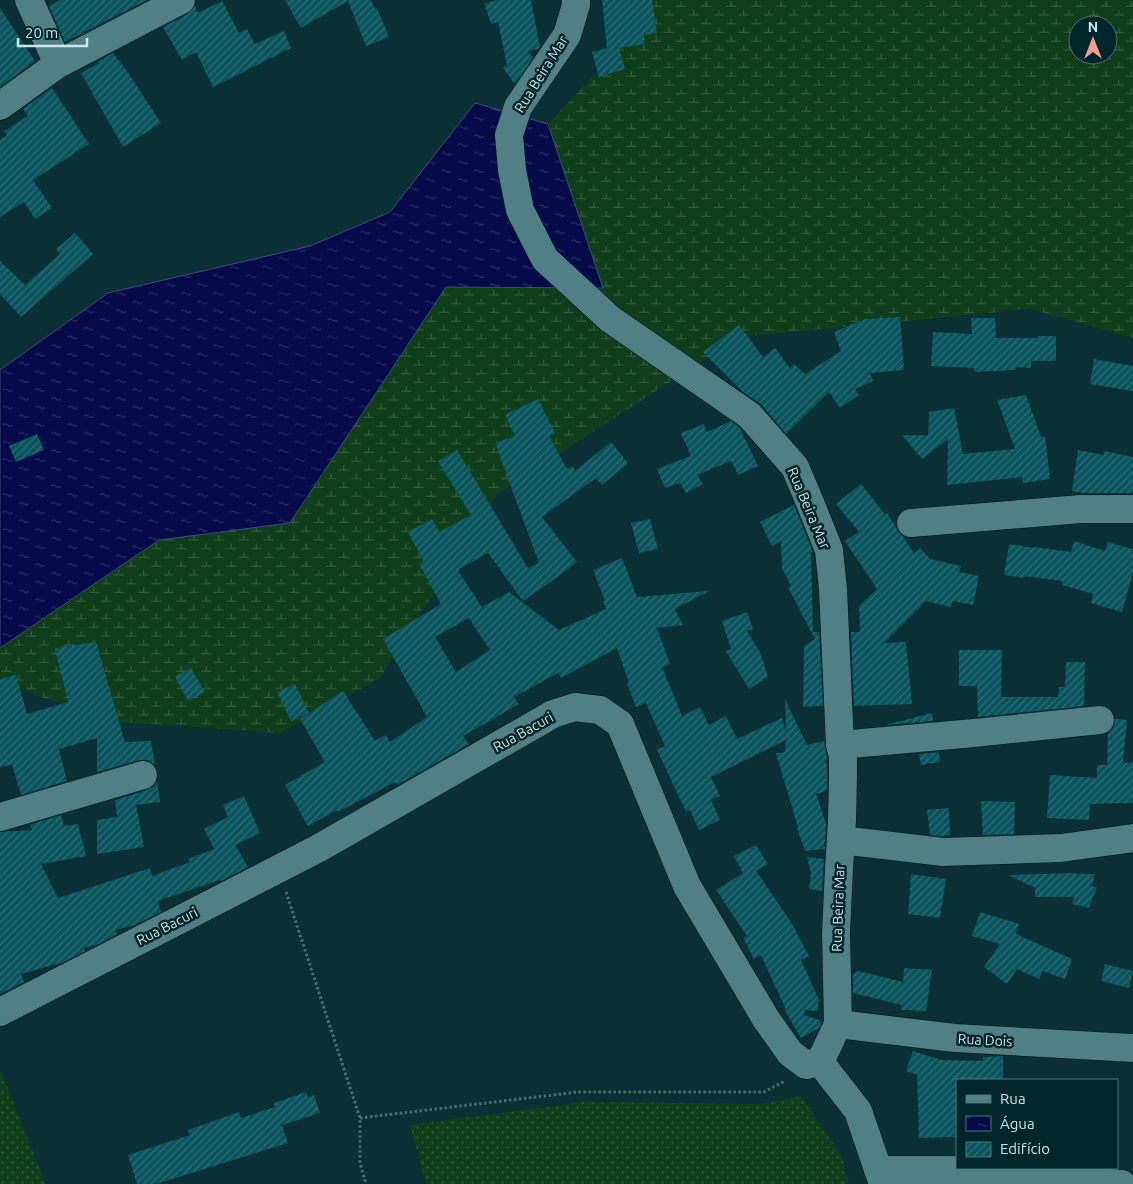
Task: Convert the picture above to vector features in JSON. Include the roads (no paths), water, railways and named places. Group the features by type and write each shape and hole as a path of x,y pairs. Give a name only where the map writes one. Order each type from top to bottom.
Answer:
{"street":[{"path":"29,0 58,64"},
{"path":"0,106 58,64 181,0"},
{"name":"Rua Beira Mar","path":"576,0 567,35 518,108 510,135 512,170 520,210 545,259 610,319 749,415 795,467 829,550 833,589 840,745 844,756 836,933 838,1024 820,1062"},
{"path":"911,523 1081,509 1133,509"},
{"name":"Rua Bacuri","path":"0,1012 319,848 553,714 575,707 600,710 620,724 687,886 766,1019 790,1053 806,1065 820,1062"},
{"path":"840,745 1100,720"},
{"path":"0,817 143,775"},
{"path":"841,840 943,852 1061,848 1133,838"},
{"name":"Rua Dois","path":"838,1024 955,1038 1133,1048"},
{"path":"820,1062 858,1111 880,1177 951,1170 1122,1184"}],"water":[{"path":"475,103 548,124 603,288 446,287 290,523 159,540 0,648 0,370 108,293 310,246 390,212"}]}
